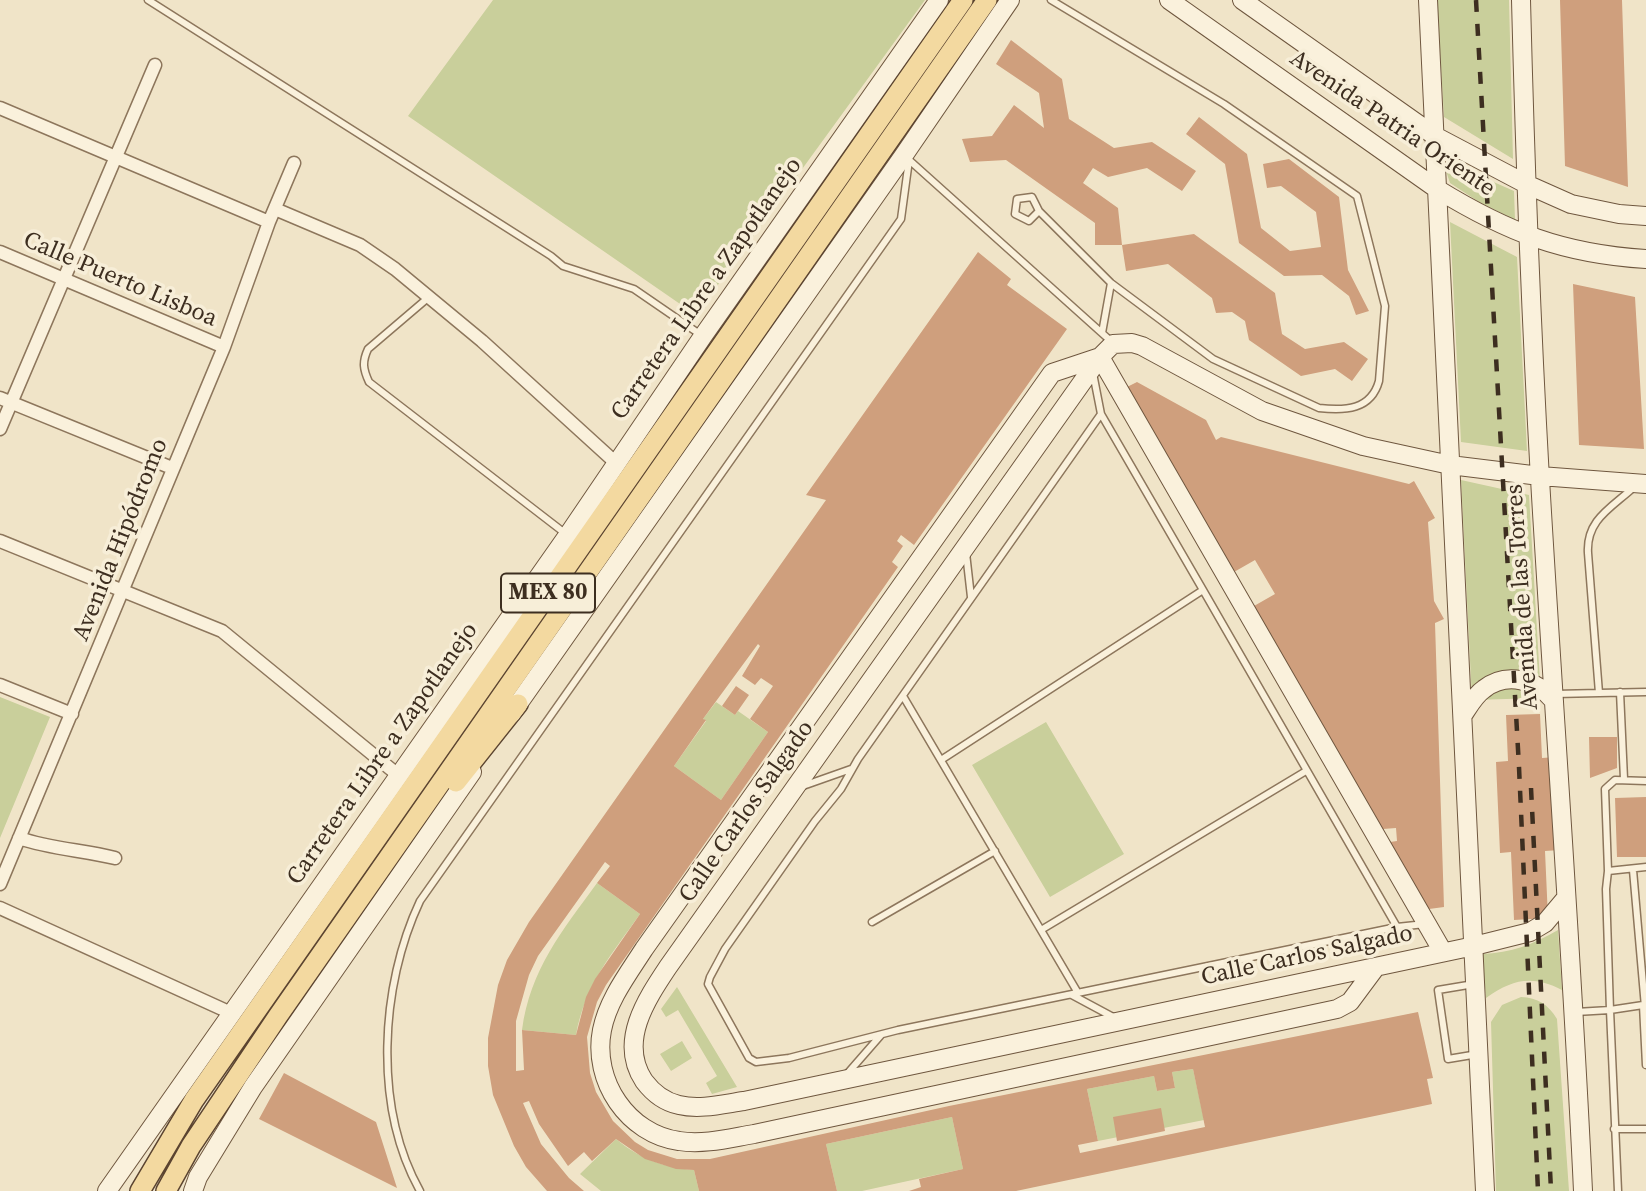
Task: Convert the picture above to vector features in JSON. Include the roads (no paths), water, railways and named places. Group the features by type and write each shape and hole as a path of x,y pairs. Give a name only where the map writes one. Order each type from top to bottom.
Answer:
{"main road":[{"name":"Carretera Libre a Zapotlanejo","path":"140,1191 194,1100 963,0"},
{"name":"MEX 80","path":"166,1191 191,1146 278,1016 987,0"},
{"path":"382,867 456,782 518,704"}],"street":[{"name":"Carretera Libre a Zapotlanejo","path":"107,1191 568,535 703,336 939,0"},
{"path":"193,1191 198,1178 253,1087 518,704 907,158 1010,0"},
{"name":"Avenida Patria Oriente","path":"1169,0 1437,189 1475,212 1528,237 1575,250 1617,257 1646,258"},
{"name":"Avenida Patria Oriente","path":"1242,0 1435,136 1526,184 1571,204 1619,214 1646,216"},
{"path":"1428,0 1485,1191"},
{"name":"Avenida de las Torres","path":"1521,0 1528,237 1540,477 1583,1191"},
{"path":"0,429 6,400 64,279 155,65"},
{"path":"0,108 269,222"},
{"name":"Avenida Hipódromo","path":"0,884 224,347 269,222 294,163"},
{"path":"275,209 360,245 395,269 429,296 616,463"},
{"name":"Calle Puerto Lisboa","path":"0,252 224,347"},
{"path":"1107,338 1142,346 1262,411 1363,446 1450,465 1540,477 1641,484"},
{"name":"Calle Carlos Salgado","path":"1107,338 1097,361 652,992 635,1030 634,1052 637,1067 647,1085 657,1095 678,1105 700,1107 744,1101 1474,946 1530,932 1545,923 1566,898"},
{"path":"1376,967 1350,1002 1337,1009 743,1136 694,1142 664,1138 632,1119 609,1088 601,1059 602,1029 613,1001 644,949 1052,373 1097,361 1443,952"},
{"path":"6,400 172,468"},
{"path":"0,541 222,631 398,775"},
{"path":"1463,715 1486,687 1500,681 1517,679 1531,682 1554,697"},
{"path":"0,685 72,714"},
{"path":"19,838 43,846 84,850 115,858"},
{"path":"0,908 231,1013"}],"lane":[{"path":"148,0 564,266 634,289 703,336"},
{"path":"1039,211 1111,283 1213,359 1319,408 1337,410 1357,407 1368,401 1376,392 1380,381 1385,306 1357,196 1224,104 1051,0"},
{"path":"907,158 1107,338"},
{"path":"420,1191 399,1137 391,1096 388,1021 392,984 399,955 420,901 901,219 907,158"},
{"path":"1107,338 1111,283"},
{"path":"429,296 368,349 363,360 369,382 568,535"},
{"path":"1097,361 1094,380 1101,414 1397,927"},
{"path":"1101,414 851,769 841,789 815,821 725,949 708,984 749,1058 754,1062 789,1058 881,1035 1075,994 1397,927 1426,924"},
{"path":"1599,693 1588,537 1601,517 1641,484"},
{"path":"965,547 971,598"},
{"path":"941,760 1203,590"},
{"path":"1620,692 1624,779"},
{"path":"1554,697 1646,692"},
{"path":"902,696 1041,930 1075,994 1120,1021"},
{"path":"793,790 851,769"},
{"path":"1041,930 1306,771"},
{"path":"1618,1191 1606,889 1608,872 1605,789 1612,781 1646,781"},
{"path":"872,922 995,851"},
{"path":"1608,872 1646,867"},
{"path":"1633,870 1645,1006 1646,1065"},
{"path":"1476,984 1438,990 1448,1059 1479,1053"},
{"path":"1574,1013 1645,1006"},
{"path":"841,1080 881,1035"},
{"path":"1614,1129 1646,1129"},
{"path":"409,1191 415,1182"}],"railway":[{"path":"1476,0 1519,767 1538,1191"},
{"path":"1531,788 1551,1190"}]}
